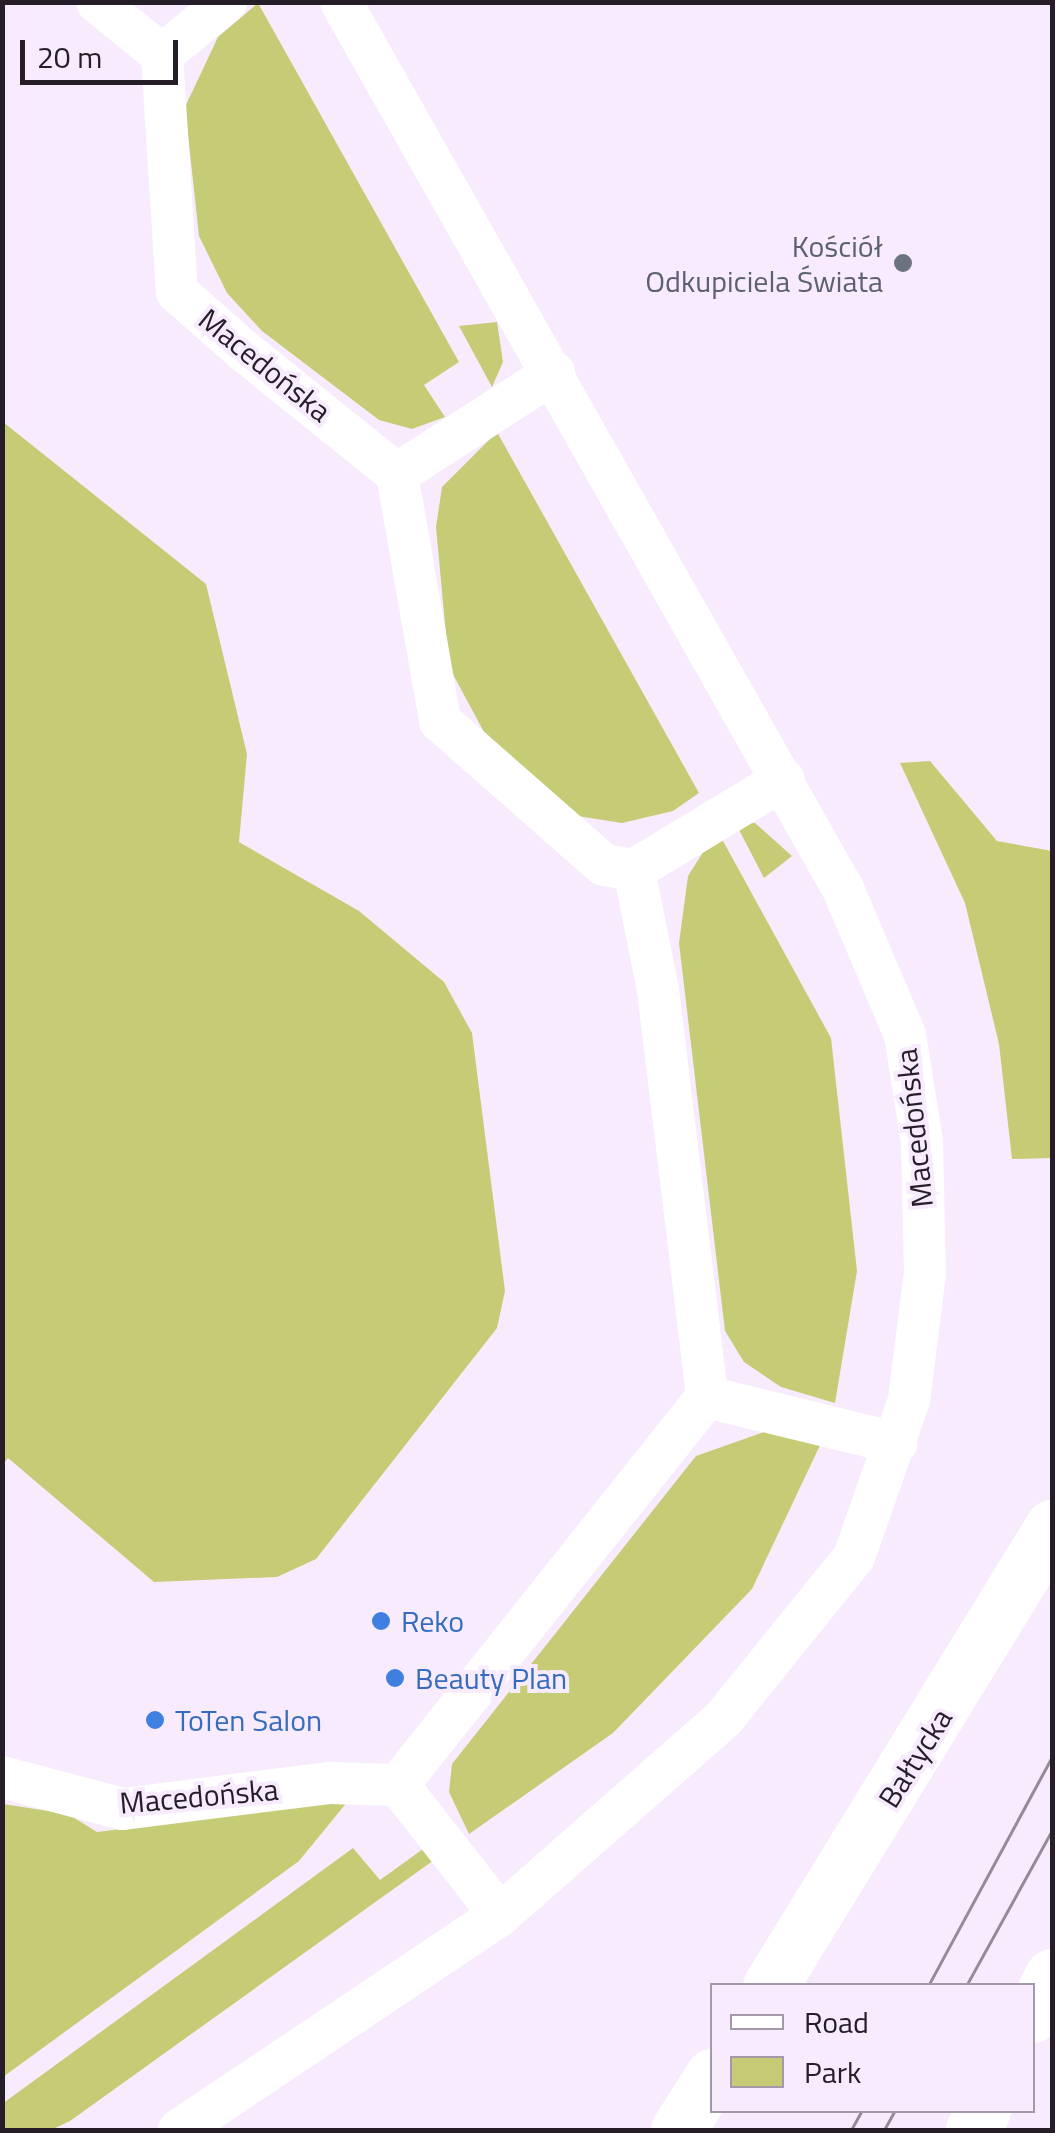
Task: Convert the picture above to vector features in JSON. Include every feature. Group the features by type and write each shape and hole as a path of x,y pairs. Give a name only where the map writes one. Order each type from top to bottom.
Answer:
{"main road":[{"name":"Bałtycka","path":"772,1983 1052,1527"},
{"path":"1035,2009 1052,1976"},
{"path":"678,2130 710,2079"}],"street":[{"path":"97,2 162,55 226,2"},
{"name":"Macedońska","path":"179,2130 500,1915 724,1718 854,1558 896,1442 925,1274 922,1142 906,1035 784,779 340,2"},
{"name":"Macedońska","path":"162,55 177,292 397,474"},
{"path":"554,373 397,474 440,721 604,865 634,870 784,779"},
{"path":"500,1915 398,1786 707,1397 658,990 634,870"},
{"path":"707,1397 896,1442"},
{"name":"Macedońska","path":"2,1777 123,1809 330,1784 398,1786"}],"green space":[{"path":"258,3 459,362 424,385 445,417 412,429 379,420 262,331 227,293 199,236 185,107 218,37"},
{"path":"497,322 503,362 492,387 459,326"},
{"path":"3,422 206,584 247,754 239,842 359,911 444,982 472,1033 505,1291 497,1328 316,1559 277,1577 154,1582 8,1458 3,1464"},
{"path":"497,432 699,793 673,811 622,823 571,815 484,732 449,667 436,527 442,487"},
{"path":"930,761 997,841 1052,851 1052,1158 1012,1159 999,1044 965,903 900,763"},
{"path":"755,823 792,856 764,878 736,824"},
{"path":"717,830 831,1038 857,1271 835,1403 781,1387 744,1362 725,1331 679,943 688,876"},
{"path":"775,1428 823,1439 752,1589 613,1733 469,1834 449,1792 452,1764 696,1456"},
{"path":"348,1801 299,1861 3,2077 3,1804 68,1814 97,1832"},
{"path":"353,1848 380,1880 423,1849 434,1860 70,2121 51,2130 3,2130 2,2104"}],"tram line":[{"path":"930,1983 1052,1757"},
{"path":"968,1983 1052,1830"},
{"path":"851,2130 860,2113"},
{"path":"884,2130 893,2113"}],"place":[{"name":"Kościół Odkupiciela Świata","path":"903,263"},
{"name":"Reko","path":"381,1621"},
{"name":"Beauty Plan","path":"395,1678"},
{"name":"ToTen Salon","path":"155,1720"}]}
